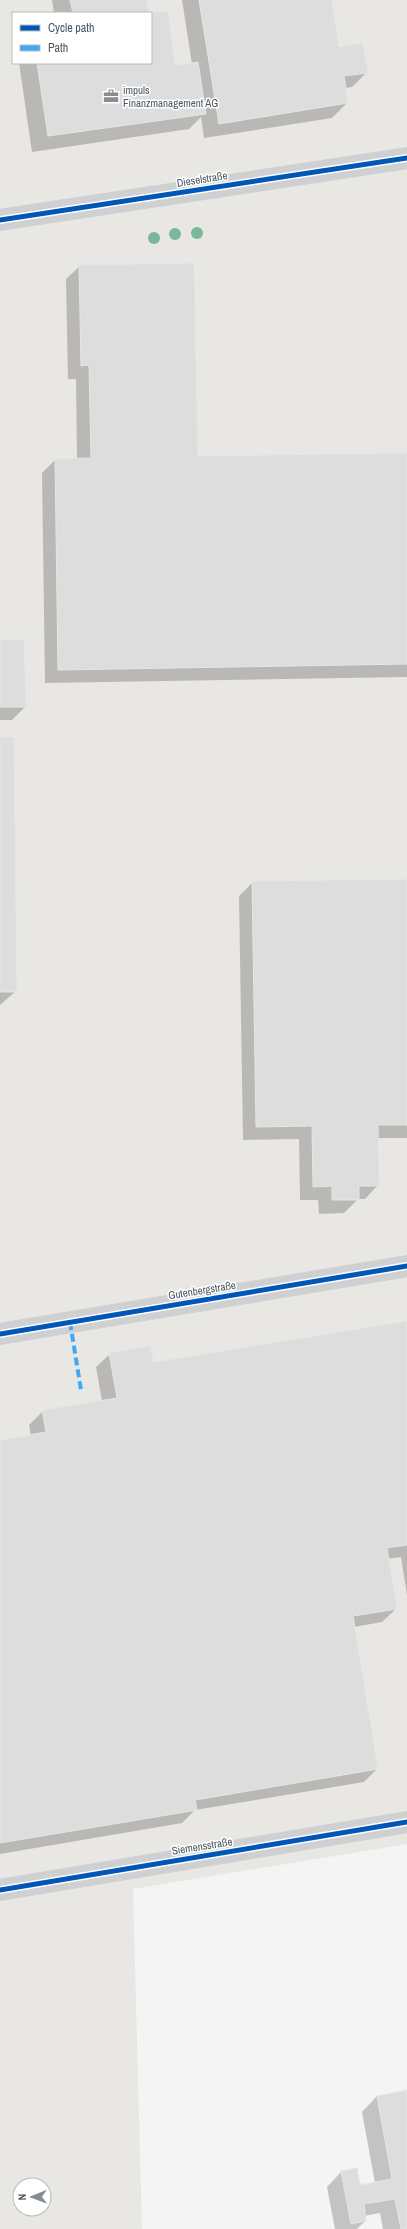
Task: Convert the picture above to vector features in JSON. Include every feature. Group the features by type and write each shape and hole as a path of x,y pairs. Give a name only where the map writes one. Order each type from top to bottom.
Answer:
{"street":[{"name":"Dieselstraße","path":"0,220 407,158"},
{"name":"Gutenbergstraße","path":"0,1334 407,1266"},
{"name":"Siemensstraße","path":"0,1890 407,1822"}],"shaded area":[{"path":"0,0 407,0 407,1844 133,1889 142,2229 0,2229"}],"building":[{"path":"70,0 147,0 149,12 73,12"},
{"path":"199,0 332,0 339,47 363,43 368,73 344,76 348,103 219,124"},
{"path":"168,11 175,65 198,62 206,114 48,136 37,64 152,64 152,13"},
{"path":"194,263 198,456 407,453 407,664 58,670 55,459 91,458 89,365 81,366 79,265"},
{"path":"24,639 26,707 0,707 0,640"},
{"path":"0,737 14,737 17,992 0,992"},
{"path":"407,879 407,1125 378,1125 379,1186 359,1186 359,1200 332,1200 332,1186 313,1187 312,1126 256,1127 252,881"},
{"path":"407,1321 407,1545 387,1548 397,1609 353,1616 378,1769 195,1800 197,1810 0,1843 0,1440 46,1432 42,1410 117,1398 109,1353 150,1346 154,1362"},
{"path":"407,2090 407,2229 401,2229 395,2199 364,2204 366,2221 351,2224 341,2171 357,2168 360,2185 392,2179 377,2096"}],"marked path":[{"path":"70,1322 81,1390"}],"cycle path":[{"path":"0,220 407,158"},
{"path":"0,1334 407,1266"},
{"path":"0,1890 407,1822"}],"place":[{"name":"impuls Finanzmanagement AG","path":"111,96"}]}
